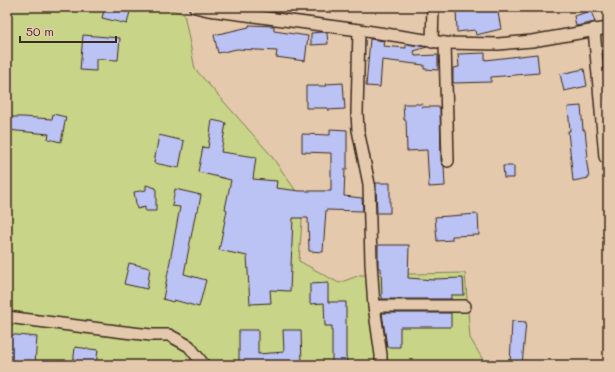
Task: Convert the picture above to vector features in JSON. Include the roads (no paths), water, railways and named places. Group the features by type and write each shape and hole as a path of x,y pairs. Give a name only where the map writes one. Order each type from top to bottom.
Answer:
{"street":[{"path":"195,7 445,43 498,44 532,41 594,29 608,28"},
{"path":"432,42 433,7"},
{"path":"594,29 605,157"},
{"path":"359,30 357,119 369,184 371,263 374,306 381,354 381,365"},
{"path":"445,43 448,161"},
{"path":"374,306 465,306"},
{"path":"7,317 124,332 168,335 189,346 204,365"}]}
